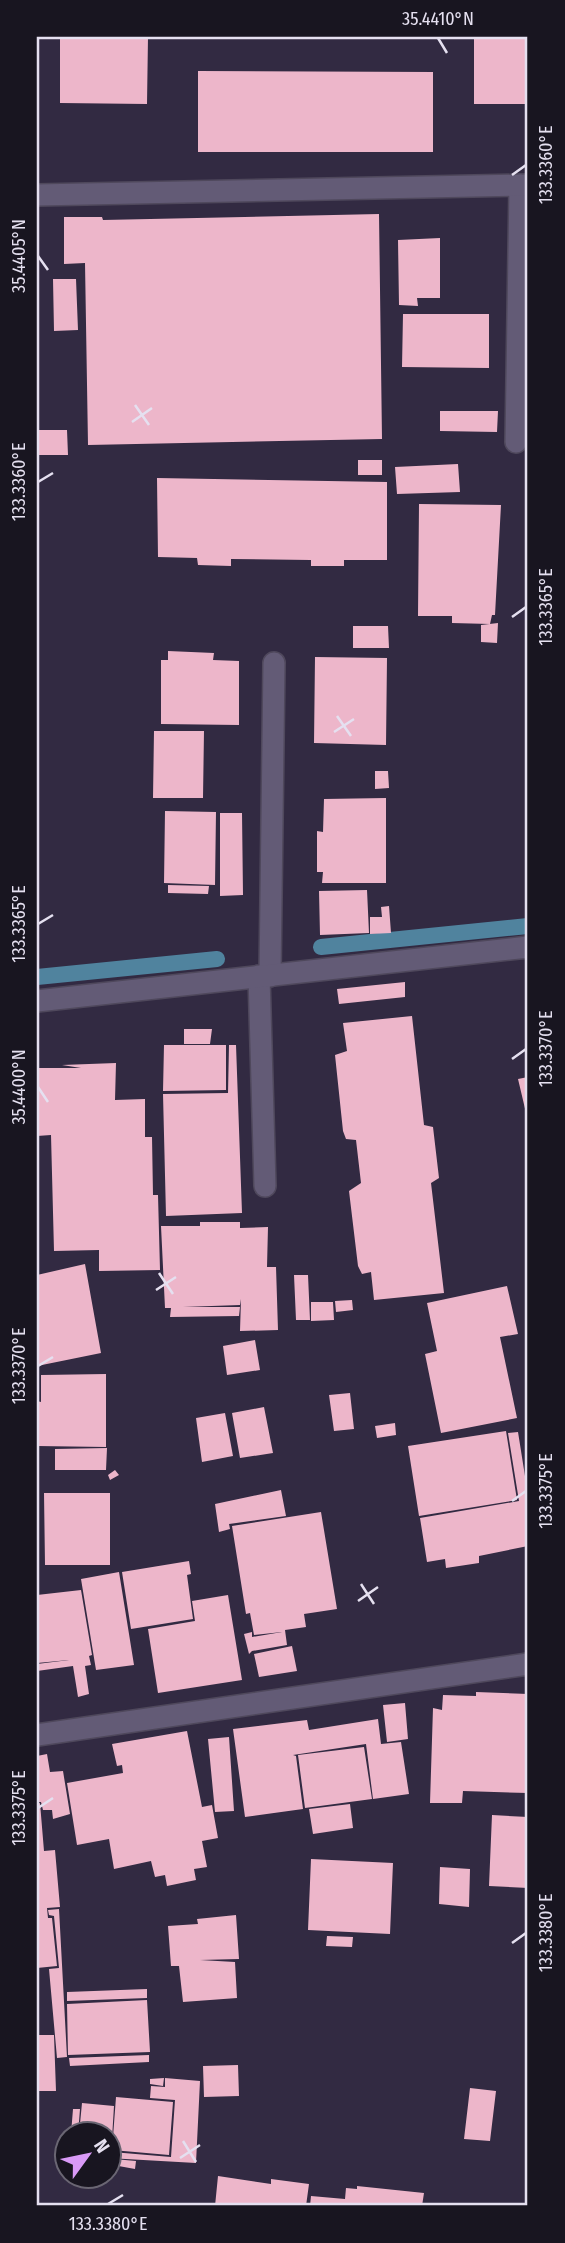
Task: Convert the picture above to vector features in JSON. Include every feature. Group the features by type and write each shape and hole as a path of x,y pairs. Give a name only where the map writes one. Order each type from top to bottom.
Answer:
{"street":[{"path":"37,195 524,185 516,442"},
{"path":"265,1186 264,976 274,663"},
{"path":"37,1001 528,947"},
{"path":"37,1735 528,1664"}],"building":[{"path":"60,37 148,37 147,104 60,103"},
{"path":"474,37 528,37 528,104 474,104"},
{"path":"198,71 433,72 433,152 198,152"},
{"path":"379,214 382,439 88,445 85,263 64,264 64,217 102,217 103,220"},
{"path":"440,238 440,298 417,298 418,306 399,305 398,240"},
{"path":"53,279 76,279 78,330 54,331"},
{"path":"403,314 489,314 489,368 402,367"},
{"path":"440,411 498,411 497,432 440,431"},
{"path":"37,430 67,430 68,455 37,455"},
{"path":"358,460 382,460 382,475 358,475"},
{"path":"458,464 460,492 397,494 395,467"},
{"path":"157,478 387,482 387,560 344,560 344,566 311,566 311,560 231,559 231,566 198,565 197,558 158,557"},
{"path":"419,504 501,505 495,615 492,615 490,624 452,623 452,616 418,616"},
{"path":"498,623 497,643 481,642 481,625"},
{"path":"353,626 388,626 389,648 353,648"},
{"path":"168,651 214,653 213,660 239,661 239,725 161,724 161,660 168,660"},
{"path":"315,657 387,658 386,745 314,743"},
{"path":"154,731 204,731 203,798 153,798"},
{"path":"375,771 388,771 389,788 375,789"},
{"path":"386,798 386,883 322,883 323,872 317,872 317,831 323,832 324,799"},
{"path":"165,811 216,812 215,885 164,883"},
{"path":"220,813 242,813 243,895 220,896"},
{"path":"168,885 209,886 208,894 168,893"},
{"path":"367,890 369,933 320,935 319,891"},
{"path":"389,906 391,933 370,934 370,917 382,917 381,907"},
{"path":"405,982 405,997 339,1004 337,989"},
{"path":"412,1016 424,1125 433,1127 439,1178 431,1183 444,1293 374,1300 371,1272 362,1274 358,1266 349,1191 361,1183 356,1140 346,1139 343,1131 335,1055 347,1051 343,1023"},
{"path":"184,1029 212,1029 210,1044 184,1044"},
{"path":"164,1045 226,1045 226,1090 163,1091"},
{"path":"229,1045 236,1045 242,1213 166,1216 163,1094 228,1093"},
{"path":"116,1063 115,1100 145,1099 145,1137 152,1137 153,1195 158,1195 160,1270 99,1271 99,1250 54,1251 51,1135 37,1136 37,1068 81,1068 62,1065"},
{"path":"528,1077 528,1117 527,1117 518,1079"},
{"path":"200,1222 240,1222 240,1228 268,1227 267,1267 276,1267 278,1330 240,1331 241,1299 240,1305 183,1307 240,1307 239,1316 170,1317 171,1308 165,1308 161,1226 200,1226"},
{"path":"85,1264 101,1353 37,1366 37,1275"},
{"path":"294,1275 308,1275 310,1320 296,1320"},
{"path":"507,1286 518,1334 500,1337 517,1418 441,1433 425,1354 437,1351 427,1303"},
{"path":"352,1300 353,1310 336,1312 335,1301"},
{"path":"311,1302 333,1302 334,1320 311,1321"},
{"path":"255,1340 260,1370 227,1375 223,1346"},
{"path":"106,1374 106,1447 37,1446 37,1401 41,1402 41,1375"},
{"path":"350,1393 354,1429 334,1431 329,1395"},
{"path":"264,1407 273,1453 240,1458 232,1413"},
{"path":"225,1413 233,1456 202,1462 196,1418"},
{"path":"395,1423 396,1435 377,1438 375,1426"},
{"path":"506,1431 517,1500 419,1516 408,1446"},
{"path":"518,1432 528,1495 528,1546 479,1556 479,1563 446,1568 445,1559 427,1562 420,1518 519,1501 508,1433"},
{"path":"107,1448 106,1470 55,1470 55,1449"},
{"path":"115,1470 119,1475 110,1480 108,1475"},
{"path":"281,1490 286,1516 229,1524 230,1529 219,1532 215,1504"},
{"path":"44,1493 110,1493 110,1565 45,1565"},
{"path":"321,1512 337,1609 304,1614 306,1627 285,1630 287,1645 252,1651 249,1654 244,1634 252,1632 252,1637 282,1632 254,1635 250,1613 246,1614 232,1526"},
{"path":"189,1561 191,1574 187,1575 193,1619 131,1629 122,1572"},
{"path":"119,1572 134,1665 96,1670 81,1579"},
{"path":"81,1590 92,1655 89,1656 91,1665 85,1666 89,1694 78,1697 73,1666 37,1671 37,1664 69,1660 37,1663 37,1595"},
{"path":"228,1595 242,1680 158,1693 148,1629 195,1621 192,1601"},
{"path":"292,1646 297,1671 259,1677 254,1654"},
{"path":"476,1692 528,1694 528,1793 463,1791 462,1803 430,1803 433,1708 442,1710 443,1695 476,1696"},
{"path":"405,1703 408,1739 387,1742 383,1705"},
{"path":"378,1719 381,1744 401,1742 409,1794 373,1799 366,1744 293,1755 296,1756 303,1809 245,1817 233,1729 307,1720 309,1730"},
{"path":"187,1731 202,1807 212,1805 218,1838 202,1841 207,1867 194,1869 196,1880 167,1886 165,1875 155,1877 151,1861 114,1869 109,1839 77,1845 67,1783 123,1773 122,1765 117,1766 112,1744"},
{"path":"229,1737 234,1811 215,1812 208,1739"},
{"path":"364,1747 372,1799 305,1808 298,1755"},
{"path":"47,1754 50,1772 63,1771 70,1814 53,1819 52,1810 43,1810 41,1802 37,1802 37,1756"},
{"path":"40,1803 44,1851 55,1850 60,1907 47,1908 48,1918 52,1918 57,1966 37,1968 37,1804"},
{"path":"350,1804 353,1828 313,1834 309,1809"},
{"path":"492,1815 528,1817 528,1888 489,1886"},
{"path":"311,1859 393,1863 390,1934 308,1930"},
{"path":"440,1867 470,1869 469,1907 439,1904"},
{"path":"59,1909 67,2057 57,2058 49,1969 59,1968 54,1916 49,1915 48,1910"},
{"path":"236,1915 239,1959 200,1960 235,1962 237,1998 183,2002 179,1966 171,1966 168,1926 198,1924 197,1919"},
{"path":"327,1936 353,1937 352,1947 326,1946"},
{"path":"147,1989 147,1998 67,2001 67,1992"},
{"path":"147,2000 150,2052 68,2055 67,2004"},
{"path":"37,2035 54,2035 56,2091 37,2091"},
{"path":"149,2055 149,2062 70,2066 69,2058"},
{"path":"238,2065 239,2096 204,2097 203,2066"},
{"path":"164,2078 163,2086 150,2084 150,2079"},
{"path":"165,2078 200,2081 196,2163 122,2159 122,2153 171,2157 175,2100 150,2098 151,2086 165,2087"},
{"path":"470,2088 496,2091 490,2141 464,2139"},
{"path":"116,2097 173,2102 169,2155 122,2151 122,2120 114,2120"},
{"path":"82,2103 114,2106 113,2120 80,2120"},
{"path":"73,2109 80,2109 79,2120 72,2120"},
{"path":"122,2160 136,2161 135,2169 122,2167"},
{"path":"218,2176 271,2184 271,2179 309,2184 306,2206 215,2206"},
{"path":"357,2186 424,2193 422,2206 310,2206 311,2196 345,2199 346,2188 357,2189"}],"waterway":[{"path":"321,947 528,926"},
{"path":"37,977 217,959"}]}
